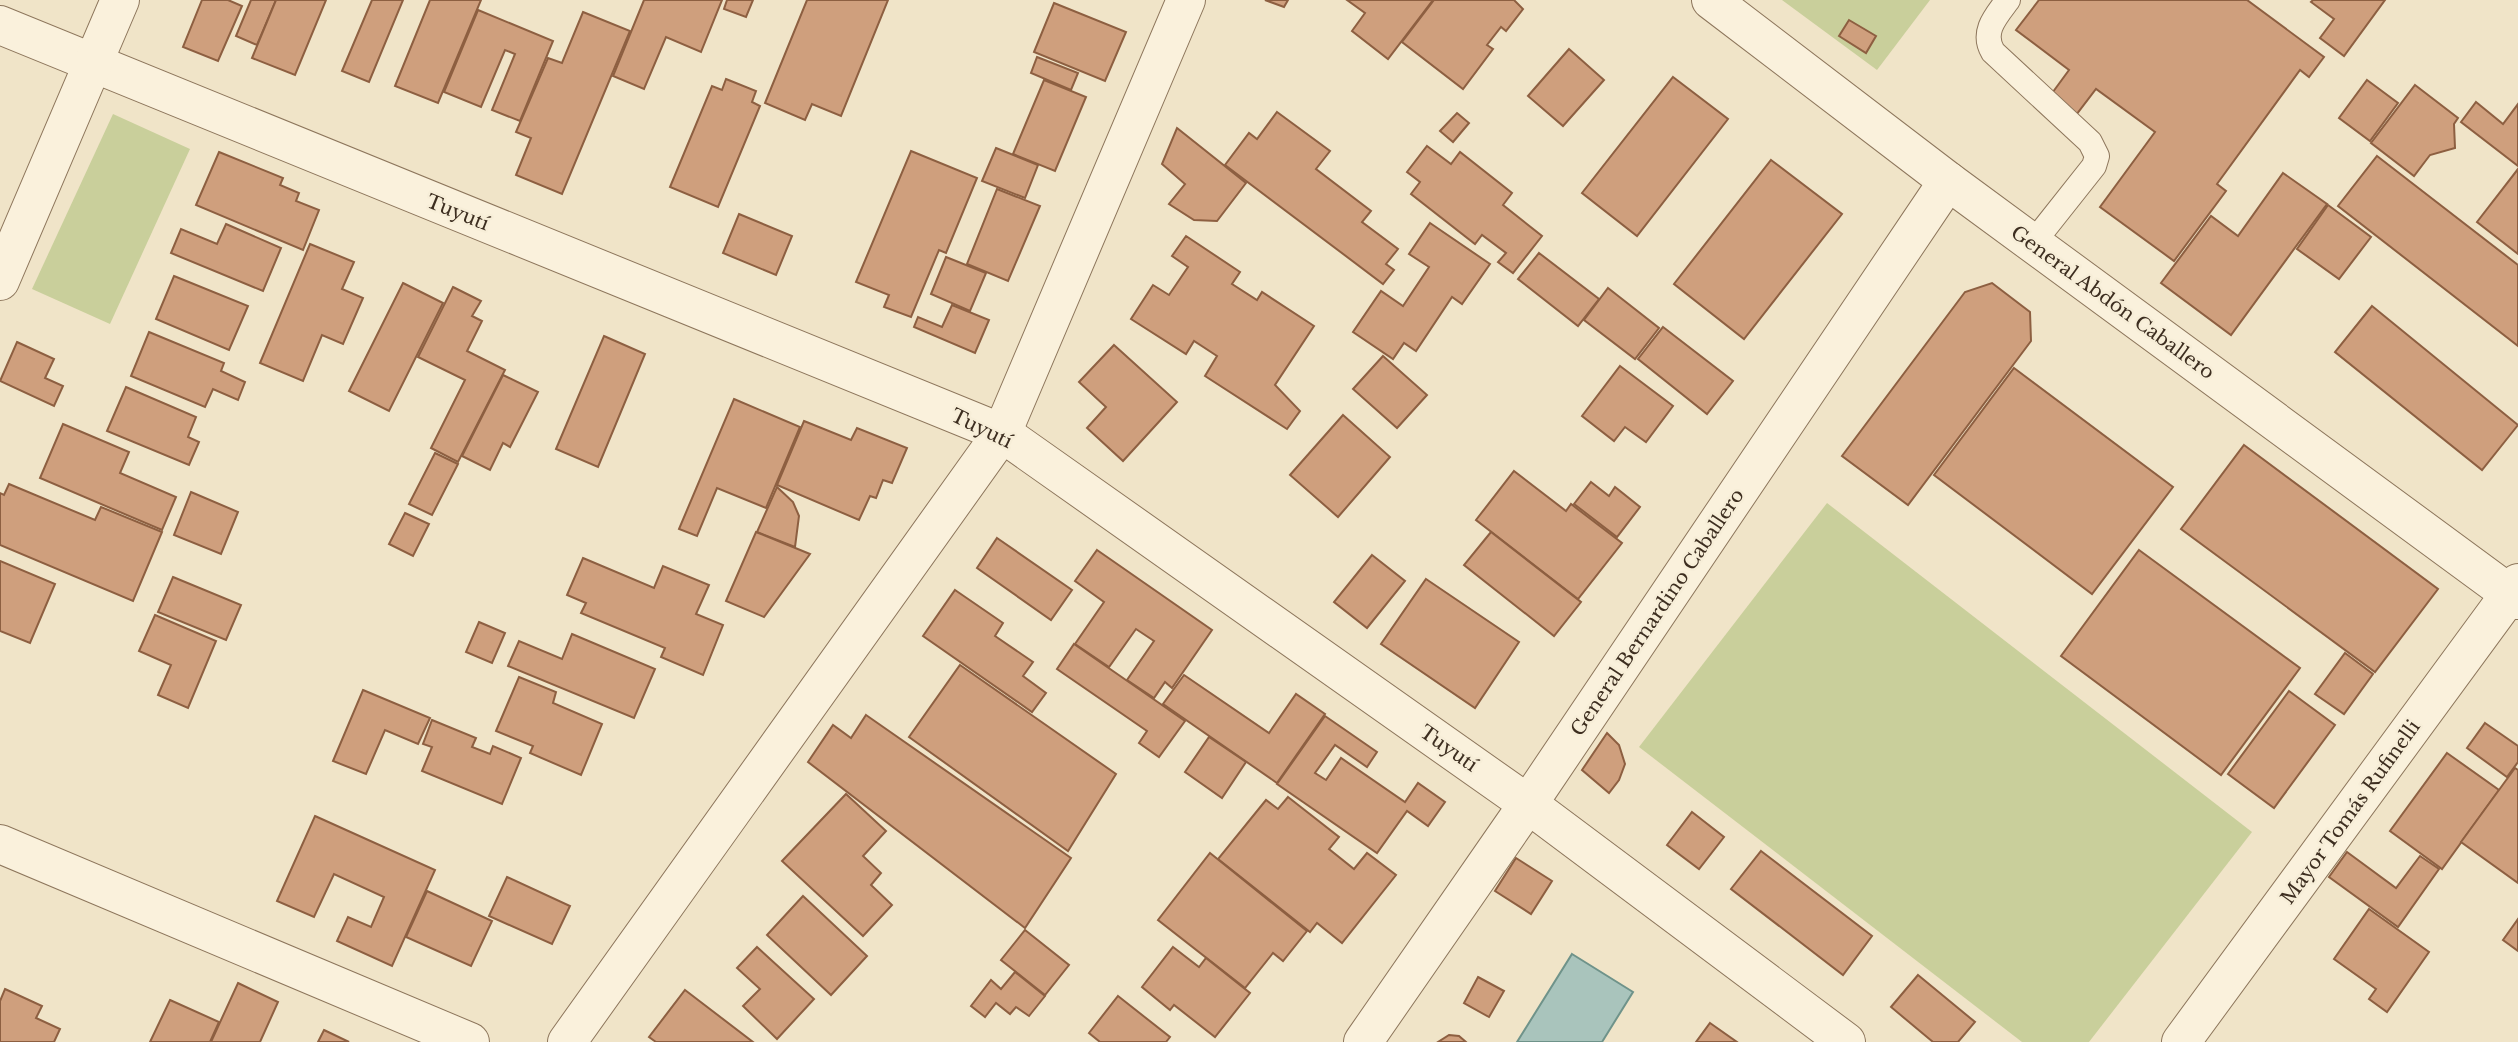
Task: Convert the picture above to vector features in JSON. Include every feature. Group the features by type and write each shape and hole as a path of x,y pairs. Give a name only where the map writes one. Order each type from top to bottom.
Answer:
{"street":[{"path":"0,282 120,0"},
{"path":"567,1042 1002,433 1186,0"},
{"name":"General Abdón Caballero","path":"1711,0 1948,181 2515,592"},
{"name":"Tuyutí","path":"0,25 1002,433 1528,804 1846,1042"},
{"name":"General Bernardino Caballero","path":"1363,1042 1528,804 1948,181"},
{"name":"Mayor Tomás Rufinelli","path":"2181,1042 2515,592"},
{"path":"0,844 470,1042"}],"lane":[{"path":"2008,0 1989,30 1987,42 1993,52 2090,142 2097,156 2094,166 2033,243"}],"green space":[{"path":"1782,0 1930,0 1877,70"},
{"path":"113,114 190,149 110,324 32,289"},
{"path":"1827,503 2252,832 2089,1042 2022,1042 1639,747"}],"water":[{"path":"1572,954 1633,992 1602,1042 1517,1042"}],"building":[{"path":"202,0 228,0 242,6 218,61 183,47"},
{"path":"251,0 276,0 257,45 236,36"},
{"path":"276,0 326,0 295,75 252,58"},
{"path":"372,0 403,0 369,82 342,71"},
{"path":"430,0 481,0 438,103 395,86"},
{"path":"644,0 722,0 701,52 666,37 644,89 613,76"},
{"path":"727,0 753,0 746,17 724,9"},
{"path":"807,0 888,0 841,116 812,104 805,120 765,103"},
{"path":"1265,0 1288,0 1284,7"},
{"path":"1347,0 1433,0 1388,59 1352,31 1365,13"},
{"path":"1434,0 1514,0 1523,9 1506,31 1501,27 1487,45 1493,49 1463,89 1402,42"},
{"path":"2039,0 2247,0 2324,57 2309,77 2300,70 2217,184 2226,191 2174,261 2100,207 2155,132 2096,89 2076,115 2050,96 2069,70 2016,30"},
{"path":"2385,0 2344,56 2320,38 2334,19 2311,2"},
{"path":"1054,3 1126,32 1105,81 1034,52"},
{"path":"478,10 553,41 520,121 492,110 515,54 505,50 481,107 444,92"},
{"path":"583,12 630,31 562,194 516,175 531,138 516,132 548,58 562,63"},
{"path":"1849,20 1876,36 1866,53 1839,36"},
{"path":"1569,49 1604,80 1563,126 1528,96"},
{"path":"1037,57 1078,73 1071,90 1031,73"},
{"path":"1673,77 1728,119 1637,236 1582,193"},
{"path":"726,79 756,91 752,102 760,106 718,207 670,187 712,86 722,90"},
{"path":"1044,80 1086,97 1055,171 1013,154"},
{"path":"2367,80 2398,103 2370,141 2339,118"},
{"path":"2415,85 2458,118 2454,124 2455,148 2430,155 2414,176 2371,143"},
{"path":"2476,102 2503,124 2518,104 2518,166 2461,122"},
{"path":"1277,112 1330,151 1316,169 1371,211 1362,222 1398,249 1386,264 1394,270 1383,284 1225,165 1249,133 1257,139"},
{"path":"1457,113 1469,123 1453,142 1440,131"},
{"path":"1177,128 1246,183 1217,221 1194,220 1169,204 1185,184 1162,164"},
{"path":"1427,146 1451,164 1460,152 1512,193 1503,205 1542,236 1513,273 1498,262 1506,253 1482,235 1475,244 1411,194 1420,182 1407,172"},
{"path":"996,148 1038,165 1025,198 982,181"},
{"path":"911,151 977,178 946,253 939,250 911,317 884,307 889,295 856,282"},
{"path":"219,152 283,178 280,185 299,193 296,201 319,210 303,250 196,205"},
{"path":"2377,156 2518,265 2518,346 2338,206"},
{"path":"1771,160 1842,214 1744,339 1674,284"},
{"path":"2518,169 2518,254 2477,222"},
{"path":"2283,173 2327,204 2231,335 2161,283 2211,216 2238,236"},
{"path":"997,189 1040,206 1008,281 967,264"},
{"path":"2328,205 2371,237 2339,279 2297,249"},
{"path":"739,214 792,236 776,275 723,253"},
{"path":"1430,223 1490,264 1462,304 1452,297 1416,351 1404,343 1393,359 1353,332 1381,291 1403,306 1429,267 1409,254"},
{"path":"226,224 281,248 263,291 171,253 181,229 217,244"},
{"path":"1186,236 1240,272 1232,284 1257,300 1262,292 1314,326 1275,385 1300,411 1287,429 1205,376 1217,356 1194,341 1186,354 1131,319 1153,285 1169,295 1188,267 1172,256"},
{"path":"310,244 354,262 342,289 363,298 343,344 322,335 303,381 260,363"},
{"path":"1539,253 1599,299 1578,326 1518,279"},
{"path":"946,257 986,273 970,311 931,294"},
{"path":"174,276 248,306 229,350 156,319"},
{"path":"403,283 443,303 389,411 349,391"},
{"path":"1992,283 2030,312 2031,341 1908,505 1842,456 1965,292"},
{"path":"453,287 481,301 472,316 482,321 467,351 505,370 458,462 431,448 465,380 418,357"},
{"path":"1608,288 1659,328 1635,359 1584,320"},
{"path":"952,305 989,320 975,353 914,327 918,317 942,327"},
{"path":"2372,306 2518,425 2482,470 2335,352"},
{"path":"1663,327 1733,381 1707,414 1638,359"},
{"path":"149,332 224,363 221,371 245,382 238,400 213,389 205,407 131,376"},
{"path":"604,336 645,354 598,467 556,449"},
{"path":"17,342 54,359 45,378 63,386 54,406 0,381"},
{"path":"1114,345 1177,402 1123,461 1087,428 1106,407 1079,382"},
{"path":"1383,356 1427,395 1397,428 1353,389"},
{"path":"1620,366 1673,406 1646,442 1625,427 1614,441 1582,416"},
{"path":"2014,368 2173,487 2092,594 1934,475"},
{"path":"503,375 538,392 510,447 503,443 490,470 462,456"},
{"path":"126,387 196,417 188,437 199,442 189,465 107,431"},
{"path":"734,399 800,427 766,508 717,488 697,536 679,529"},
{"path":"1343,415 1390,457 1338,517 1290,475"},
{"path":"804,421 851,440 857,428 907,448 892,483 883,480 876,498 870,496 859,520 777,485"},
{"path":"63,424 129,452 120,473 176,497 162,530 40,478"},
{"path":"2244,445 2438,589 2375,672 2181,529"},
{"path":"435,453 458,464 432,515 409,504"},
{"path":"1514,471 1566,511 1571,504 1622,543 1578,599 1476,520"},
{"path":"1591,482 1609,496 1615,487 1640,507 1617,537 1574,504"},
{"path":"9,484 95,520 101,507 162,532 133,601 0,545 0,493 4,495"},
{"path":"777,487 793,502 799,516 795,547 757,532"},
{"path":"191,492 238,512 221,554 174,535"},
{"path":"405,513 429,524 413,556 389,544"},
{"path":"756,532 810,554 764,617 726,601"},
{"path":"1491,532 1581,602 1554,636 1464,565"},
{"path":"997,538 1072,590 1051,620 977,568"},
{"path":"1097,550 1212,630 1172,688 1165,682 1154,698 1127,680 1154,641 1136,629 1109,667 1075,644 1104,602 1075,581"},
{"path":"2139,550 2300,668 2221,775 2061,656"},
{"path":"1372,555 1405,581 1367,628 1334,602"},
{"path":"583,558 654,588 663,566 709,585 696,614 723,625 703,675 661,657 665,648 581,613 586,603 567,595"},
{"path":"0,561 55,584 30,643 0,631"},
{"path":"173,577 241,605 226,640 158,612"},
{"path":"1426,579 1519,642 1475,708 1381,644"},
{"path":"955,590 1003,623 995,636 1033,662 1023,676 1046,693 1032,712 923,636"},
{"path":"155,615 216,641 188,708 158,695 171,665 139,651"},
{"path":"479,622 505,633 492,663 466,652"},
{"path":"572,634 655,669 634,718 508,666 519,641 562,659"},
{"path":"1074,644 1185,721 1159,757 1139,743 1147,731 1057,669"},
{"path":"2345,653 2373,674 2344,714 2315,694"},
{"path":"960,665 1116,774 1068,851 909,737"},
{"path":"1184,675 1269,733 1296,694 1325,714 1277,783 1163,704"},
{"path":"519,677 556,692 553,703 602,724 581,775 530,753 533,746 496,731"},
{"path":"363,690 430,718 418,744 385,730 366,774 333,761"},
{"path":"2289,691 2335,725 2274,808 2228,774"},
{"path":"866,715 1071,858 1025,928 808,762 833,725 851,738"},
{"path":"1325,716 1377,752 1367,767 1335,745 1315,773 1326,780 1341,758 1405,802 1418,783 1445,802 1428,826 1407,811 1377,853 1277,784"},
{"path":"432,720 476,738 472,747 490,754 493,746 521,758 502,804 422,771 432,747 423,744"},
{"path":"2485,723 2518,746 2518,762 2507,777 2467,748"},
{"path":"1607,733 1619,745 1625,764 1619,780 1609,793 1582,770"},
{"path":"1209,737 1246,762 1222,798 1185,772"},
{"path":"2447,753 2499,790 2442,869 2390,831"},
{"path":"2515,768 2518,770 2518,883 2461,842"},
{"path":"846,794 886,831 863,856 881,873 871,885 892,905 863,936 782,861"},
{"path":"1288,797 1339,837 1329,849 1354,869 1367,853 1396,875 1342,943 1317,923 1310,932 1218,859 1266,800 1278,809"},
{"path":"1692,812 1724,837 1699,869 1667,845"},
{"path":"315,816 435,870 392,966 337,941 348,917 371,927 384,897 334,874 314,917 277,901"},
{"path":"1761,851 1872,936 1843,975 1731,889"},
{"path":"2347,852 2396,888 2420,856 2439,869 2398,927 2329,877"},
{"path":"1210,853 1307,931 1283,961 1273,953 1245,988 1158,920"},
{"path":"1516,858 1552,881 1531,914 1495,891"},
{"path":"507,877 570,906 552,944 489,916"},
{"path":"427,891 492,921 471,966 406,937"},
{"path":"803,896 867,956 831,995 767,935"},
{"path":"2369,909 2429,952 2387,1012 2369,999 2376,989 2334,959"},
{"path":"2518,919 2518,951 2503,940"},
{"path":"1025,930 1069,965 1045,995 1001,960"},
{"path":"757,947 814,999 777,1039 743,1006 760,989 737,968"},
{"path":"1173,947 1199,967 1206,958 1250,993 1215,1037 1174,1005 1170,1010 1142,987"},
{"path":"1015,972 1045,996 1029,1016 1016,1007 1010,1014 996,1003 985,1017 971,1006 991,980 1001,989"},
{"path":"1918,975 1975,1022 1958,1042 1933,1042 1891,1007"},
{"path":"1478,977 1504,991 1489,1017 1464,1003"},
{"path":"238,983 278,1002 260,1042 211,1042"},
{"path":"5,989 42,1006 36,1018 60,1029 54,1042 0,1042 0,1001"},
{"path":"685,990 753,1042 656,1042 649,1037"},
{"path":"1118,996 1170,1037 1166,1042 1100,1042 1089,1033"},
{"path":"170,1000 219,1022 210,1042 150,1042"},
{"path":"1710,1023 1737,1042 1696,1042"},
{"path":"324,1030 349,1042 318,1042"},
{"path":"1449,1035 1459,1036 1466,1042 1438,1042"}]}
